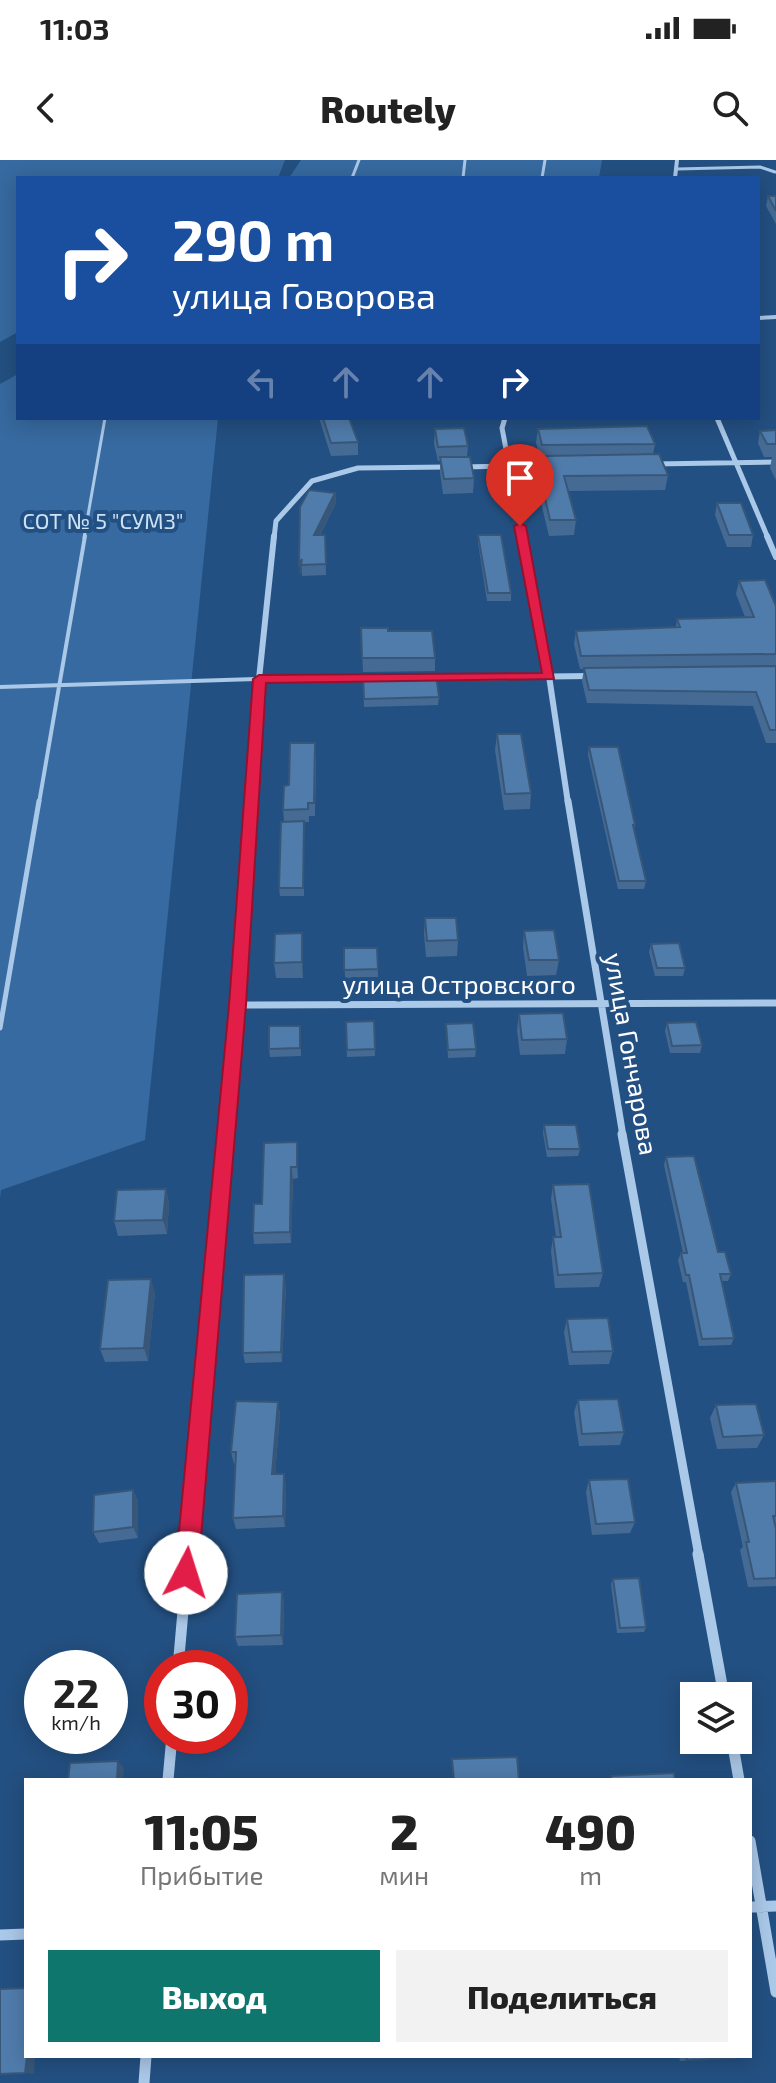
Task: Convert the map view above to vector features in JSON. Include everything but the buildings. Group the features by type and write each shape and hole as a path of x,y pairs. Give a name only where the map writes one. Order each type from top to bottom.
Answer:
{"street":[{"path":"675,176 677,160"},
{"name":"улица Гончарова","path":"504,420 502,428 508,466 549,676 599,1005 721,1682"},
{"path":"718,420 776,557"},
{"path":"645,464 776,462"},
{"path":"180,1650 237,1005 259,679 276,521 312,481 358,468 569,465"},
{"path":"412,678 595,676"},
{"path":"259,679 381,678"},
{"name":"улица Островского","path":"237,1005 776,1003"},
{"path":"168,1778 170,1754"},
{"path":"734,1754 739,1778"},
{"path":"752,1863 756,1907 776,1992"},
{"path":"756,1907 776,1906"},
{"path":"0,1935 24,1934"},
{"path":"144,2083 146,2058"}],"lane":[{"path":"677,169 760,167 776,172"},
{"path":"0,1028 105,420"},
{"path":"0,687 259,679"}],"green space":[{"path":"0,160 285,160 279,176 16,176 16,333 0,342"},
{"path":"301,160 602,160 599,176 290,176"},
{"name":"СОТ № 5 \"СУМЗ\"","path":"16,375 16,420 218,420 145,1140 1,1190 0,1198 0,384"}],"route":[{"path":"186,1573 237,1005 259,679 549,676 520,526"}]}
